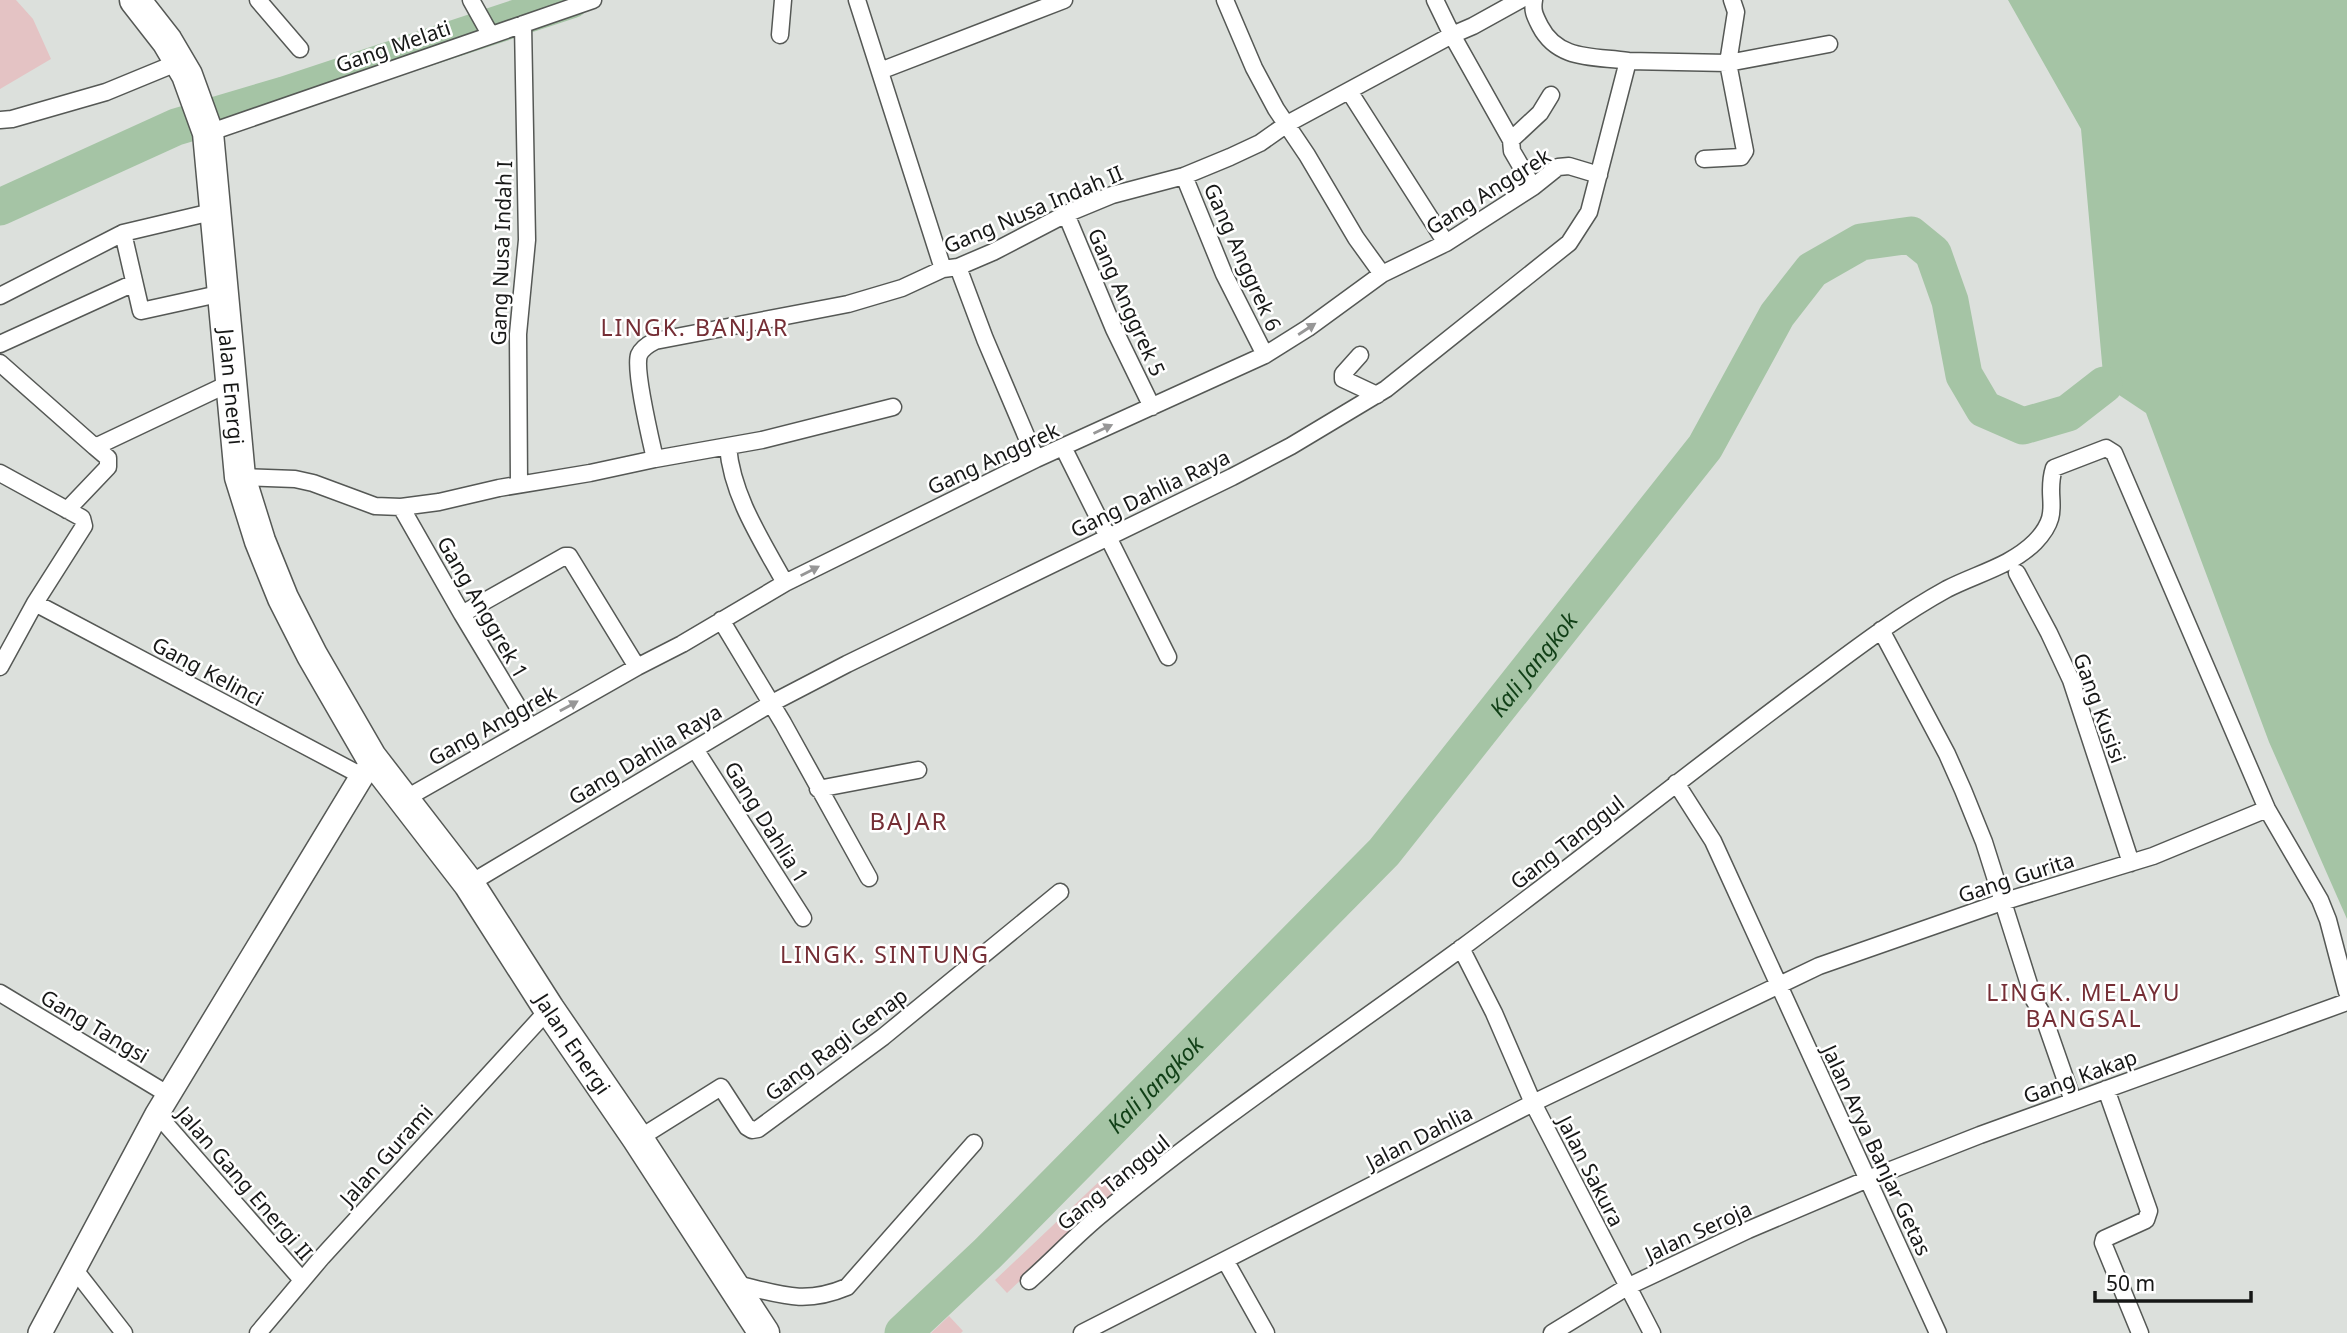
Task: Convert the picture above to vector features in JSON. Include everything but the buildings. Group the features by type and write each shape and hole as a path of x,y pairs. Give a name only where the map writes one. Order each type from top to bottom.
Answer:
{"highway":[{"name":"Jalan Energi","path":"135,0 167,41 187,75 207,131 240,477 282,598 368,769 403,800 469,884 764,1333"}],"street":[{"path":"258,0 300,49"},
{"path":"471,0 489,32"},
{"name":"Gang Melati","path":"207,131 489,32 523,24 593,0"},
{"path":"780,35 783,0"},
{"path":"857,0 951,268 985,339 1036,459"},
{"path":"880,71 1064,0"},
{"path":"1225,0 1254,68 1276,109 1356,238 1382,274"},
{"path":"1435,0 1511,140 1512,151 1533,187"},
{"name":"Gang Nusa Indah II","path":"656,459 645,415 638,358 642,349 648,345 684,334 775,320 848,304 902,288 993,252 1066,214 1112,195 1184,176 1260,143 1287,124 1520,0"},
{"path":"1534,0 1532,10 1554,46 1585,56 1628,61 1728,63 1829,44"},
{"path":"1704,159 1741,157 1745,152 1728,63 1736,12 1732,0"},
{"name":"Gang Nusa Indah I","path":"519,484 518,334 527,240 523,24"},
{"name":"Gang Dahlia Raya","path":"469,884 772,704 847,664 1291,446 1377,395 1569,243 1590,212 1628,61"},
{"path":"0,120 106,92 179,62"},
{"path":"1349,91 1446,243"},
{"path":"1511,140 1540,113 1551,95"},
{"name":"Gang Anggrek","path":"403,800 785,583 1036,459 1265,355 1308,328 1382,274 1446,243 1563,166 1599,175"},
{"name":"Gang Anggrek 6","path":"1184,176 1224,274 1265,355"},
{"path":"0,296 123,233 216,211"},
{"name":"Gang Anggrek 5","path":"1066,214 1114,329 1152,407"},
{"path":"123,233 140,309 144,312 223,293"},
{"path":"0,344 134,283"},
{"path":"1360,355 1343,374 1343,379 1377,395"},
{"path":"0,363 108,458 108,467 67,510"},
{"path":"95,447 230,383"},
{"path":"240,477 295,479 375,506 401,507 728,447 893,407"},
{"path":"728,447 742,501 785,583"},
{"path":"1063,447 1168,657"},
{"name":"Gang Tanggul","path":"1029,1281 1101,1214 1136,1187 1562,873 1676,783 1881,631 1947,589 2023,553 2044,532 2051,520 2054,468 2109,449 2114,453 2267,809"},
{"path":"0,473 82,519 85,526 35,603 0,667"},
{"name":"Gang Anggrek 1","path":"401,507 530,727"},
{"path":"462,614 569,556 636,667"},
{"name":"Gang Kusisi","path":"2017,573 2071,680 2131,863"},
{"name":"Gang Kelinci","path":"35,603 368,769"},
{"path":"721,620 772,704 869,878"},
{"path":"1881,631 1947,754 1984,842 2034,1000 2043,1015 2073,1101"},
{"name":"Gang Dahlia 1","path":"695,749 803,918"},
{"path":"40,1333 163,1105 368,769"},
{"path":"818,789 918,770"},
{"name":"Jalan Arya Banjar Getas","path":"1676,783 1713,841 1938,1333"},
{"path":"2267,809 2320,900 2347,992"},
{"name":"Gang Gurita","path":"1779,985 1819,967 2002,902 2131,863 2267,809"},
{"name":"Gang Ragi Genap","path":"638,1139 721,1087 747,1127 758,1129 883,1037 1060,892"},
{"name":"Jalan Sakura","path":"1461,948 1494,1013 1532,1102 1652,1333"},
{"name":"Jalan Dahlia","path":"1082,1333 1532,1102 1779,985"},
{"name":"Gang Tangsi","path":"0,993 163,1105"},
{"name":"Gang Kakap","path":"1868,1179 2073,1101 2347,1002"},
{"name":"Jalan Gurami","path":"258,1333 302,1280 549,1009"},
{"path":"2106,1089 2149,1211 2146,1220 2104,1239 2103,1243 2140,1333"},
{"name":"Jalan Gang Energi II","path":"163,1105 302,1280"},
{"path":"732,1283 807,1298 827,1295 847,1287 974,1143"},
{"name":"Jalan Seroja","path":"1552,1333 1627,1287 1748,1230 1868,1179"},
{"path":"1226,1260 1266,1333"},
{"path":"75,1270 124,1333"}],"shaded area":[{"path":"0,0 16,0 33,19 51,59 0,89"},
{"path":"2008,0 2347,0 2347,919 2269,742 2146,413 2104,385 2081,129"},
{"path":"1106,1175 1118,1188 1007,1293 995,1280"},
{"path":"949,1316 963,1331 961,1333 931,1333"}],"waterway":[{"path":"0,207 176,127 284,95 571,0"},
{"name":"Kali Jangkok","path":"903,1333 988,1253 1384,852 1705,447 1777,315 1812,270 1861,242 1911,235 1933,253 1950,301 1964,375 1984,409 2023,426 2068,413 2104,385"}],"district":[{"name":"LINGK. BANJAR","path":"695,327"},
{"name":"BAJAR","path":"909,820"},
{"name":"LINGK. SINTUNG","path":"885,954"},
{"name":"LINGK. MELAYU BANGSAL","path":"2084,1005"}]}
